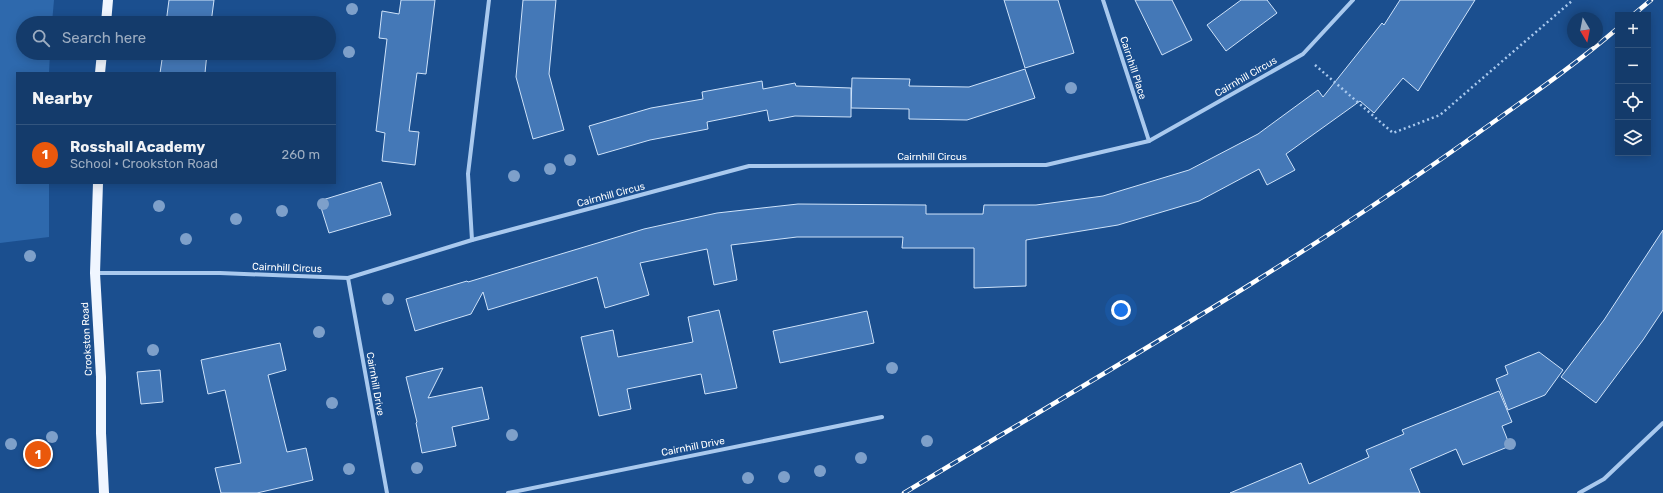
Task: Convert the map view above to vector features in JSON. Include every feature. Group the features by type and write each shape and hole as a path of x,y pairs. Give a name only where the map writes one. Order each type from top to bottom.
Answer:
{"main road":[{"path":"107,16 108,0"},
{"path":"100,72 101,60"},
{"name":"Crookston Road","path":"98,184 95,273 101,378 101,433 104,493"}],"street":[{"path":"472,240 468,174 489,0"},
{"name":"Cairnhill Place","path":"1103,0 1149,141"},
{"name":"Cairnhill Circus","path":"95,273 220,273 348,278 472,240 749,166 1046,165 1149,141 1303,54 1353,0"},
{"name":"Cairnhill Drive","path":"348,278 387,493"},
{"name":"Cairnhill Drive","path":"508,493 882,417"},
{"path":"1579,493 1604,479 1663,423"}],"path":[{"path":"1303,54 1393,133 1440,115 1573,0"}],"shaded area":[{"path":"0,0 54,0 53,16 16,16 16,60 50,60 49,72 16,72 16,184 49,184 49,237 0,243"}],"building":[{"path":"169,0 214,0 212,16 167,16"},
{"path":"401,0 435,0 426,74 417,73 409,131 419,132 415,165 382,161 385,133 376,131 387,39 379,38 382,11 399,14"},
{"path":"523,0 556,0 549,74 564,130 533,139 516,77"},
{"path":"1004,0 1058,0 1074,53 1025,68"},
{"path":"1135,0 1172,0 1192,40 1162,55"},
{"path":"1241,0 1267,0 1277,13 1226,51 1207,25"},
{"path":"1400,0 1475,0 1418,91 1403,78 1374,113 1360,101 1286,154 1295,170 1267,185 1259,169 1199,201 1118,225 1026,240 1026,286 974,288 974,248 902,248 903,237 797,237 731,245 737,280 714,285 707,249 640,263 649,295 605,308 597,277 488,310 483,292 471,314 415,331 406,299 644,229 717,213 798,204 926,205 926,214 983,214 984,205 1036,205 1103,196 1189,170 1258,134 1318,90 1323,97 1382,23 1384,25"},
{"path":"162,60 206,60 205,72 160,72"},
{"path":"1025,69 1035,98 967,120 909,119 909,109 851,108 852,78 910,79 909,86 969,87"},
{"path":"762,81 763,89 795,83 796,86 851,88 851,117 795,116 769,121 767,110 707,122 708,129 650,140 598,155 589,126 651,108 703,99 702,92"},
{"path":"381,182 391,215 329,233 319,201"},
{"path":"1663,230 1663,310 1643,340 1596,403 1561,377 1604,320"},
{"path":"719,310 737,388 705,394 701,374 627,389 631,409 599,416 581,337 613,330 618,357 693,342 688,317"},
{"path":"867,311 874,343 780,363 773,331"},
{"path":"280,343 286,370 268,375 287,452 306,448 313,480 257,493 221,493 215,468 241,463 225,390 208,394 201,360"},
{"path":"1539,352 1563,370 1545,395 1508,410 1496,379 1508,374 1505,366"},
{"path":"443,368 428,398 482,387 489,419 452,427 456,446 422,453 417,422 406,377"},
{"path":"160,370 163,402 141,404 137,372"},
{"path":"1499,391 1512,422 1502,426 1510,446 1463,465 1456,449 1410,469 1420,493 1230,493 1301,463 1309,484 1369,457 1366,450 1404,434 1402,430"}],"railway":[{"path":"1637,12 1651,0"},
{"path":"904,493 1125,361 1343,225 1415,177 1519,104 1615,30"}],"place":[{"name":"Rosshall Academy","path":"38,454"}]}
